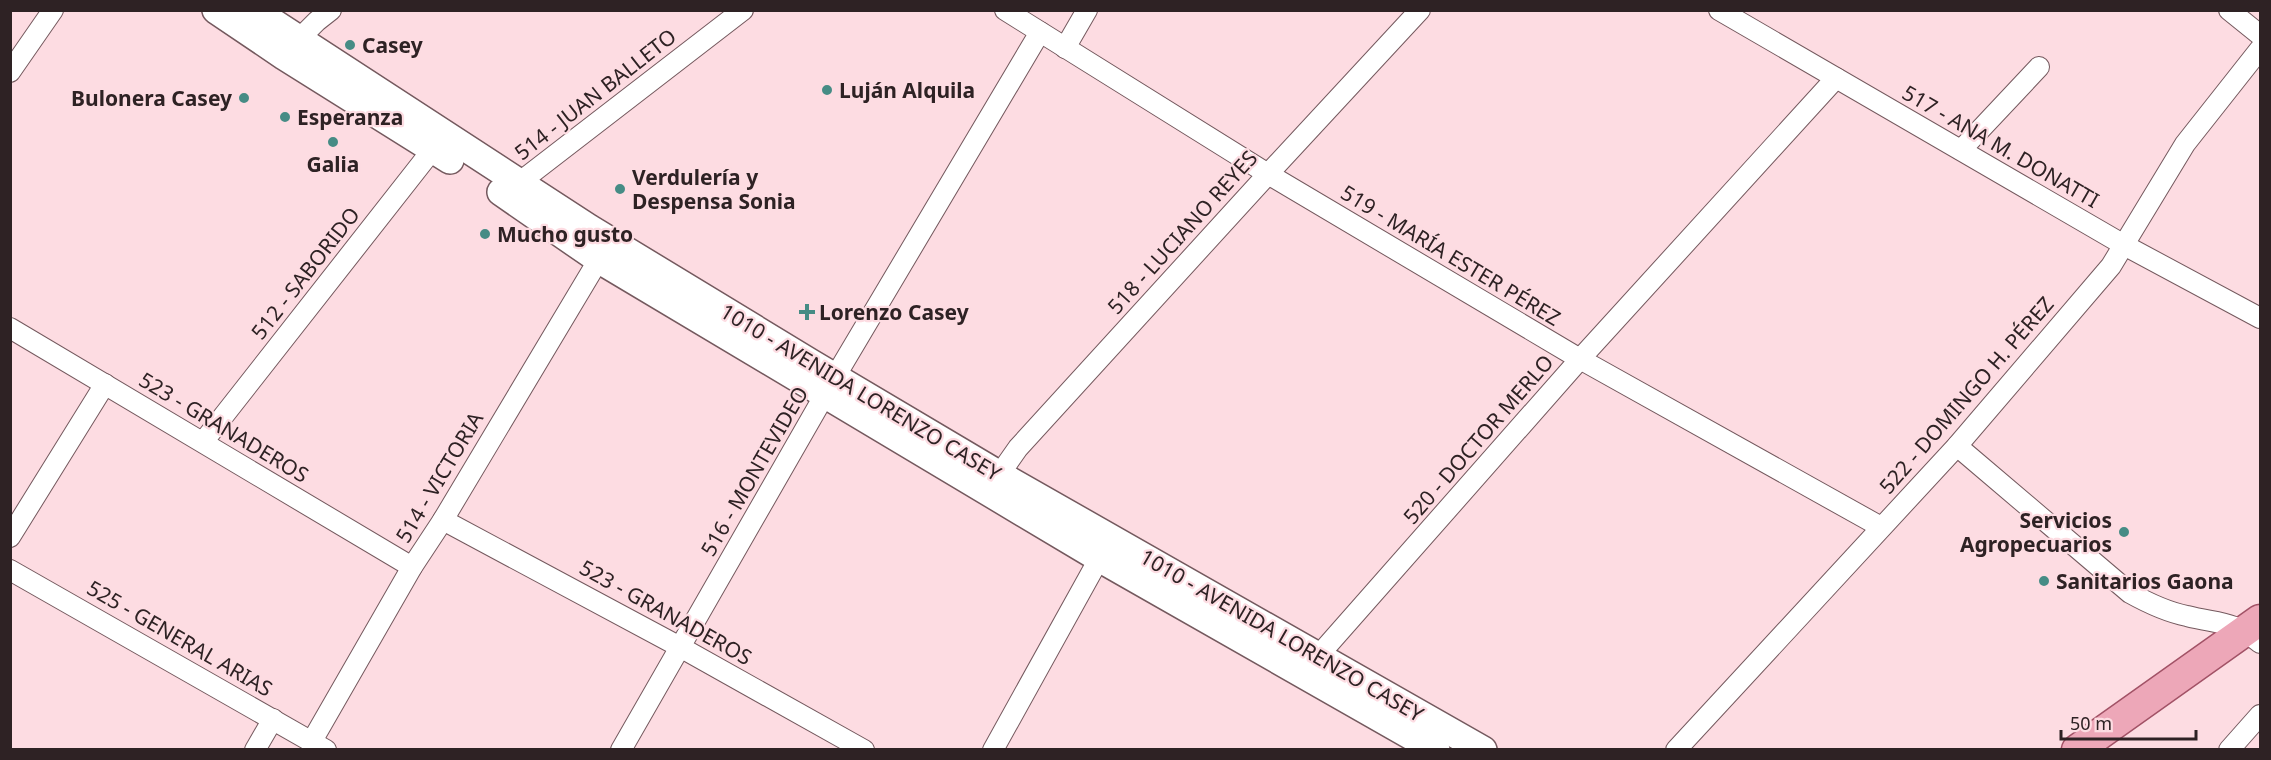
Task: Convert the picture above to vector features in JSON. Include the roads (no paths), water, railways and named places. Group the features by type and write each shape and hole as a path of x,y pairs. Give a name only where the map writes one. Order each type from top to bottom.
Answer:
{"main road":[{"name":"1010 - AVENIDA LORENZO CASEY","path":"216,10 290,48 515,190 604,250 993,483 1312,666 1483,750"},
{"name":"1010 - AVENIDA LORENZO CASEY","path":"254,10 290,48"},
{"path":"2077,750 2256,631"},
{"name":"1010 - AVENIDA LORENZO CASEY","path":"1312,666 1436,750"}],"street":[{"path":"10,72 53,10"},
{"path":"290,48 331,10"},
{"name":"514 - JUAN BALLETO","path":"515,190 743,10"},
{"name":"519 - MARÍA ESTER PÉREZ","path":"1005,10 1268,174 1581,359 1881,527"},
{"path":"1065,48 1087,10"},
{"name":"518 - LUCIANO REYES","path":"993,483 1018,448 1420,10"},
{"name":"517 - ANA M. DONATTI","path":"1719,10 2124,244 2260,318"},
{"path":"2229,10 2260,36"},
{"name":"516 - MONTEVIDEO","path":"621,750 830,386 1040,32"},
{"name":"522 - DOMINGO H. PÉREZ","path":"1676,750 1957,446 2111,266 2185,144 2260,49"},
{"path":"1961,150 2039,67"},
{"name":"520 - DOCTOR MERLO","path":"1312,666 1581,359 1836,78"},
{"name":"512 - SABORIDO","path":"202,442 439,142"},
{"name":"514 - VICTORIA","path":"319,746 412,567 443,520 604,250"},
{"name":"523 - GRANADEROS","path":"10,328 412,567"},
{"path":"10,537 105,384"},
{"path":"1957,446 2130,593 2154,606 2187,617 2256,631"},
{"name":"523 - GRANADEROS","path":"443,520 680,646 864,750"},
{"path":"993,750 1105,548"},
{"name":"525 - GENERAL ARIAS","path":"10,570 319,746"},
{"path":"2229,750 2260,715"},
{"path":"255,750 273,719"}],"place":[{"name":"Casey","path":"350,45"},
{"name":"Luján Alquila","path":"827,90"},
{"name":"Bulonera Casey","path":"244,98"},
{"name":"Esperanza","path":"285,117"},
{"name":"Galia","path":"333,142"},
{"name":"Verdulería y Despensa Sonia","path":"620,189"},
{"name":"Mucho gusto","path":"485,234"},
{"name":"Lorenzo Casey","path":"807,312"},
{"name":"Servicios Agropecuarios","path":"2124,532"},
{"name":"Sanitarios Gaona","path":"2044,581"}]}
